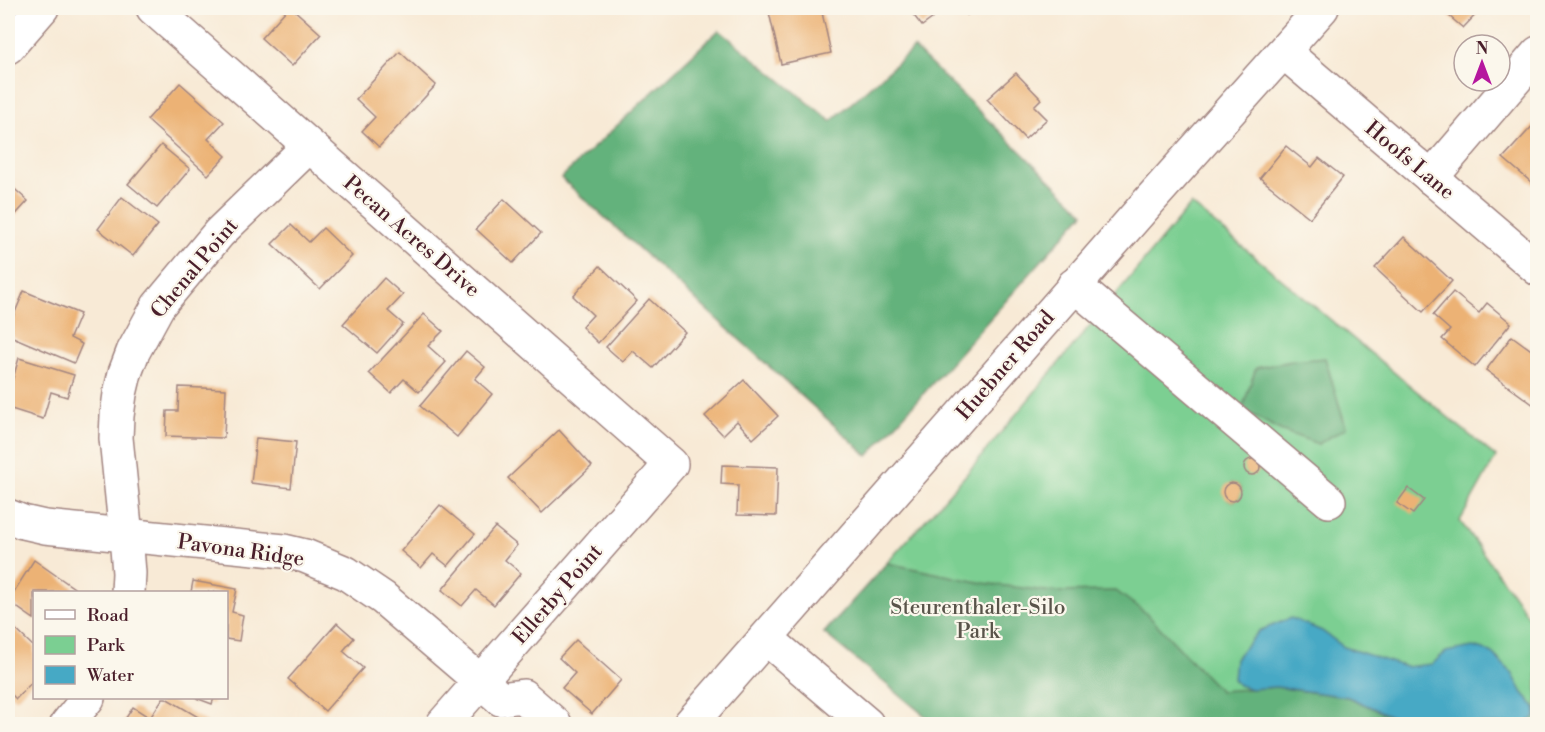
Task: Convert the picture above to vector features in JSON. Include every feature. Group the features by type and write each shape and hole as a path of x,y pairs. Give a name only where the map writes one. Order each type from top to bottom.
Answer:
{"street":[{"path":"8,46 42,8"},
{"name":"Pecan Acres Drive","path":"153,8 671,464"},
{"name":"Huebner Road","path":"690,724 1074,285 1322,8"},
{"name":"Hoofs Lane","path":"1284,52 1538,269"},
{"path":"1431,178 1538,53"},
{"name":"Chenal Point","path":"128,591 129,573 116,438 120,394 133,352 158,306 219,233 309,146"},
{"path":"1074,285 1329,501"},
{"name":"Ellerby Point","path":"443,724 495,702 671,464"},
{"name":"Pavona Ridge","path":"8,516 45,527 284,551 305,556 346,573 383,598 495,702"},
{"path":"766,638 867,724"},
{"path":"495,702 523,696 555,724"},
{"path":"67,724 87,699"}],"green space":[{"path":"719,30 831,121 914,48 1084,213 868,456 561,178"},
{"name":"Steurenthaler-Silo Park","path":"1191,204 1496,457 1460,521 1537,628 1537,724 935,724 824,633 964,477","holes":["1324,358 1346,427 1318,444","1232,483 1238,485 1241,490 1239,498 1234,501 1228,500 1224,493 1227,485"]},
{"path":"1325,358 1346,428 1318,444 1280,430 1242,409 1256,368"},
{"name":"Steurenthaler-Silo Park","path":"887,563 983,583 1053,592 1116,591 1147,614 1220,691 1276,687 1348,697 1395,718 1438,724 935,724 824,633"}],"water":[{"path":"1291,618 1322,631 1344,647 1406,667 1432,664 1446,652 1473,647 1491,652 1512,673 1523,693 1536,708 1535,718 1523,724 1438,724 1395,718 1348,697 1276,687 1251,689 1238,685 1233,679 1235,659 1259,631"}],"building":[{"path":"288,8 292,8 321,34 292,66 261,38"},
{"path":"768,8 821,8 831,53 781,64"},
{"path":"908,8 947,8 922,26"},
{"path":"961,8 978,8 967,15"},
{"path":"1482,8 1463,28 1441,9"},
{"path":"400,52 436,85 379,147 362,131 375,117 356,99"},
{"path":"1016,73 1041,99 1034,106 1047,119 1025,139 987,99"},
{"path":"180,83 224,122 208,139 226,156 208,175 147,120"},
{"path":"1538,120 1538,188 1503,158"},
{"path":"161,145 190,169 157,208 128,184"},
{"path":"1286,146 1312,167 1319,158 1343,177 1310,218 1260,178"},
{"path":"8,183 28,201 8,223"},
{"path":"122,197 158,225 133,256 98,229"},
{"path":"504,199 541,233 513,263 476,229"},
{"path":"291,225 309,242 323,228 352,256 320,289 272,244"},
{"path":"1404,237 1452,281 1423,312 1375,268"},
{"path":"600,266 637,301 598,343 582,327 593,315 573,296"},
{"path":"384,278 403,295 388,311 403,324 377,353 343,324"},
{"path":"24,291 80,314 70,338 82,344 74,363 8,335 8,329"},
{"path":"1453,292 1479,313 1487,303 1511,323 1475,367 1442,339 1450,330 1433,315"},
{"path":"649,299 685,332 653,368 633,351 623,362 606,347"},
{"path":"424,314 443,331 428,346 446,362 419,392 404,379 391,393 369,373"},
{"path":"1512,336 1538,355 1538,408 1486,370"},
{"path":"466,351 485,367 475,379 492,394 457,437 420,406"},
{"path":"19,358 74,375 67,397 51,392 43,419 8,408 8,395"},
{"path":"744,380 778,416 753,439 737,421 723,435 705,416"},
{"path":"179,387 226,389 224,438 166,436 167,411 178,411"},
{"path":"559,430 592,466 542,513 508,478"},
{"path":"256,438 296,442 291,488 251,483"},
{"path":"1252,459 1258,461 1260,467 1258,473 1252,475 1246,473 1244,467 1246,461"},
{"path":"722,465 778,467 776,516 737,515 738,485 721,484"},
{"path":"1232,483 1238,486 1241,492 1238,498 1232,501 1226,498 1223,492 1226,486"},
{"path":"1408,488 1424,500 1413,514 1397,503"},
{"path":"440,505 475,534 448,566 433,554 421,568 401,551"},
{"path":"495,527 517,545 505,560 521,573 494,605 476,590 462,606 442,590"},
{"path":"34,560 74,588 72,591 33,591 33,618 8,601"},
{"path":"193,581 237,589 232,612 243,615 239,641 228,639 228,591 191,591"},
{"path":"8,622 33,646 33,681 16,699 8,691"},
{"path":"337,623 354,638 343,651 363,668 325,711 288,679"},
{"path":"576,640 621,680 592,714 562,688 575,673 559,658"},
{"path":"162,699 168,699 210,724 122,724 133,707 150,718"},
{"path":"199,699 214,699 212,704"}]}
